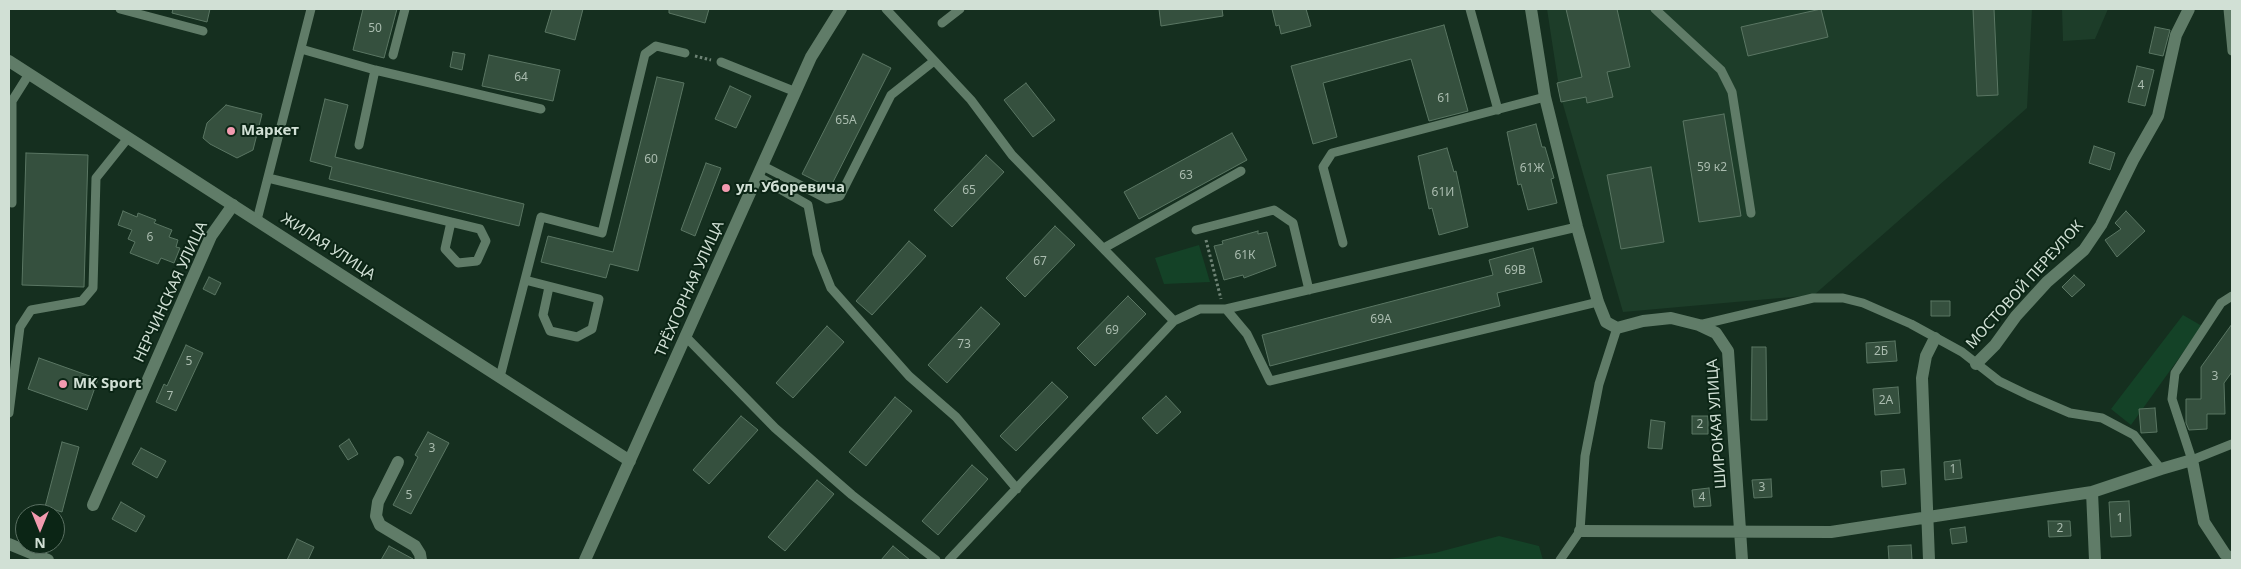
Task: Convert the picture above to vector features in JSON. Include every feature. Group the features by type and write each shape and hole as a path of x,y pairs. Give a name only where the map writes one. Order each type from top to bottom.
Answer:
{"street":[{"path":"826,32 834,9"},
{"path":"826,32 841,9"},
{"path":"1530,9 1545,97 1577,228 1598,302 1606,322 1617,328"},
{"name":"МОСТОВОЙ ПЕРЕУЛОК","path":"1976,364 1995,345 2016,316 2047,282 2084,250 2101,225 2128,169 2158,116 2176,35 2189,9"},
{"name":"ТРЁХГОРНАЯ УЛИЦА","path":"585,560 796,92 826,32"},
{"name":"ЖИЛАЯ УЛИЦА","path":"9,61 630,461"},
{"name":"НЕРЧИНСКАЯ УЛИЦА","path":"93,504 211,236 233,205"},
{"name":"ШИРОКАЯ УЛИЦА","path":"1617,328 1643,321 1671,318 1699,325 1716,334 1728,351 1742,560"},
{"path":"1929,560 1922,378 1926,356 1934,338"},
{"path":"1580,531 1831,532 2092,492 2192,460 2204,522 2225,554 2232,560"},
{"path":"398,462 378,502 376,516 380,525 415,546 421,560"},
{"path":"2092,492 2095,560"},
{"path":"9,544 48,560"}],"lane":[{"path":"120,9 203,31"},
{"path":"257,220 311,9"},
{"path":"393,55 405,9"},
{"path":"886,9 972,100 1012,155 1174,321"},
{"path":"942,23 960,9"},
{"path":"1470,9 1498,110"},
{"path":"1655,9 1721,70 1732,92 1751,213"},
{"path":"2228,9 2232,51"},
{"path":"500,377 541,217 602,233 645,54 656,46 685,53"},
{"path":"300,49 375,70 541,109"},
{"path":"761,171 827,199 840,196 891,95 934,61"},
{"path":"721,62 796,92"},
{"path":"359,145 375,70"},
{"path":"12,203 10,101 29,74"},
{"path":"1343,243 1323,167 1332,153 1545,97"},
{"path":"9,414 20,327 31,310 82,301 93,288 96,178 128,138"},
{"path":"1104,248 1241,170"},
{"path":"761,171 808,205 817,253 831,288 909,376 956,417 1017,488"},
{"path":"268,178 451,222 480,229 486,241 477,261 458,263 446,249 451,222"},
{"path":"1199,230 1274,210 1293,223 1309,290"},
{"path":"949,560 1174,321 1200,309 1225,309 1577,228"},
{"path":"525,280 599,299 592,329 577,337 550,331 543,315 550,287"},
{"path":"2232,296 2221,303 2175,372 2172,398 2192,460 2232,444"},
{"path":"1699,325 1813,298 1843,298 1863,303 1911,324 1962,352 2000,381 2028,395 2070,414 2102,418 2134,435 2161,469"},
{"path":"1225,309 1246,334 1270,381 1598,302"},
{"path":"1560,560 1580,531 1585,456 1599,384 1617,328"},
{"path":"686,337 775,428 852,495 936,560"}],"path":[{"path":"685,53 721,62"},
{"path":"1199,230 1225,309"}],"shaded area":[{"path":"1547,9 2032,9 2027,108 1814,295 1623,312 1560,94"},
{"path":"2062,9 2108,9 2095,39 2063,41"},
{"path":"1199,245 1210,282 1164,284 1155,258"},
{"path":"2183,315 2202,326 2131,425 2111,409"},
{"path":"1499,536 1539,546 1543,560 1382,560 1435,553"}],"building":[{"path":"173,9 210,9 207,22 172,13"},
{"path":"363,9 397,9 384,58 353,50"},
{"path":"552,9 583,9 575,40 545,32"},
{"path":"669,9 709,9 705,23 669,13"},
{"path":"1159,9 1222,9 1223,16 1161,26"},
{"path":"1272,9 1306,9 1311,26 1281,34 1279,25 1276,26"},
{"path":"1566,9 1617,9 1630,67 1607,72 1613,97 1587,103 1586,97 1561,102 1557,83 1582,77"},
{"path":"1821,9 1828,37 1748,56 1741,27"},
{"path":"1973,9 1994,9 1998,95 1977,96"},
{"path":"1444,25 1468,111 1429,121 1411,59 1323,83 1337,137 1313,144 1291,66"},
{"path":"2155,27 2170,30 2163,56 2149,53"},
{"path":"453,52 465,54 462,70 450,67"},
{"path":"863,54 891,68 830,188 802,174"},
{"path":"489,55 560,70 553,101 482,86"},
{"path":"2137,66 2154,70 2145,106 2128,102"},
{"path":"657,77 684,83 638,271 610,264 606,278 541,262 548,236 613,252"},
{"path":"1026,83 1055,120 1033,137 1004,100"},
{"path":"730,86 751,96 736,128 715,119"},
{"path":"325,99 348,105 335,157 524,204 519,226 329,179 332,167 310,161"},
{"name":"Маркет","path":"226,105 262,114 253,150 237,158 210,144 203,138 207,123"},
{"path":"1724,114 1741,216 1699,222 1683,121"},
{"path":"1536,124 1542,147 1545,147 1554,178 1551,179 1557,203 1528,210 1521,184 1518,185 1507,132"},
{"path":"1232,133 1247,160 1139,219 1124,192"},
{"path":"2094,146 2115,153 2110,170 2089,163"},
{"path":"1447,148 1454,172 1456,171 1468,227 1439,235 1432,208 1429,209 1418,156"},
{"path":"26,153 88,155 84,287 22,285"},
{"path":"986,155 1004,172 952,227 934,210"},
{"path":"706,163 721,168 695,236 681,230"},
{"path":"1651,167 1664,242 1621,249 1607,175"},
{"path":"123,211 137,217 138,213 156,220 154,223 172,230 169,237 178,240 176,247 180,248 174,263 161,258 158,264 130,253 135,242 128,239 132,230 118,225"},
{"path":"2126,211 2145,231 2117,257 2105,240 2121,229 2115,223"},
{"path":"1055,226 1075,245 1025,297 1006,278"},
{"path":"1258,231 1258,234 1267,232 1276,266 1244,278 1243,275 1224,280 1214,246 1223,244 1222,241"},
{"path":"909,241 926,256 872,315 856,301"},
{"path":"1533,248 1542,282 1497,293 1500,306 1270,366 1262,335 1493,275 1489,260"},
{"path":"2074,275 2085,285 2072,297 2062,287"},
{"path":"209,277 221,283 215,295 203,289"},
{"path":"1128,296 1146,314 1095,366 1077,348"},
{"path":"1931,301 1950,301 1950,316 1931,316"},
{"path":"981,307 1000,324 947,383 928,365"},
{"path":"2232,324 2232,372 2224,383 2225,414 2207,414 2207,429 2189,430 2186,423 2186,399 2201,399 2201,367"},
{"path":"827,326 844,342 793,398 776,383"},
{"path":"1895,341 1897,361 1867,363 1866,343"},
{"path":"186,345 203,353 176,411 156,402 164,384 167,386"},
{"path":"1752,347 1766,347 1767,420 1751,420"},
{"name":"MK Sport","path":"39,358 98,379 87,410 28,389"},
{"path":"1052,382 1068,397 1016,451 1000,436"},
{"path":"1898,387 1900,413 1875,415 1873,389"},
{"path":"1166,396 1181,412 1157,434 1142,418"},
{"path":"895,397 912,411 866,466 849,452"},
{"path":"2155,408 2157,432 2141,433 2139,409"},
{"path":"741,416 758,430 709,484 693,470"},
{"path":"1692,416 1708,416 1708,434 1692,434"},
{"path":"1651,420 1665,422 1662,449 1648,448"},
{"path":"428,432 449,443 411,514 393,505 418,457 415,455"},
{"path":"349,439 358,454 348,460 339,446"},
{"path":"62,442 79,447 64,504 46,504"},
{"path":"141,448 166,461 157,478 132,464"},
{"path":"1960,460 1962,478 1945,480 1944,462"},
{"path":"972,465 988,479 938,535 922,521"},
{"path":"1904,469 1906,484 1882,487 1881,471"},
{"path":"1771,479 1772,497 1754,498 1752,480"},
{"path":"817,480 834,494 785,551 768,537"},
{"path":"1709,488 1711,506 1694,507 1692,490"},
{"path":"2129,501 2131,536 2111,537 2109,502"},
{"path":"121,502 145,516 136,532 112,519"},
{"path":"2048,521 2070,521 2071,536 2049,537"},
{"path":"1965,527 1967,542 1952,544 1950,529"},
{"path":"297,539 314,547 308,560 287,560"},
{"path":"1911,545 1912,560 1889,560 1888,546"},
{"path":"389,546 413,559 413,560 381,560"},
{"path":"893,546 910,560 881,560"}],"place":[{"name":"Маркет","path":"231,131"},
{"name":"ул. Уборевича","path":"726,188"},
{"name":"MK Sport","path":"63,384"}]}
